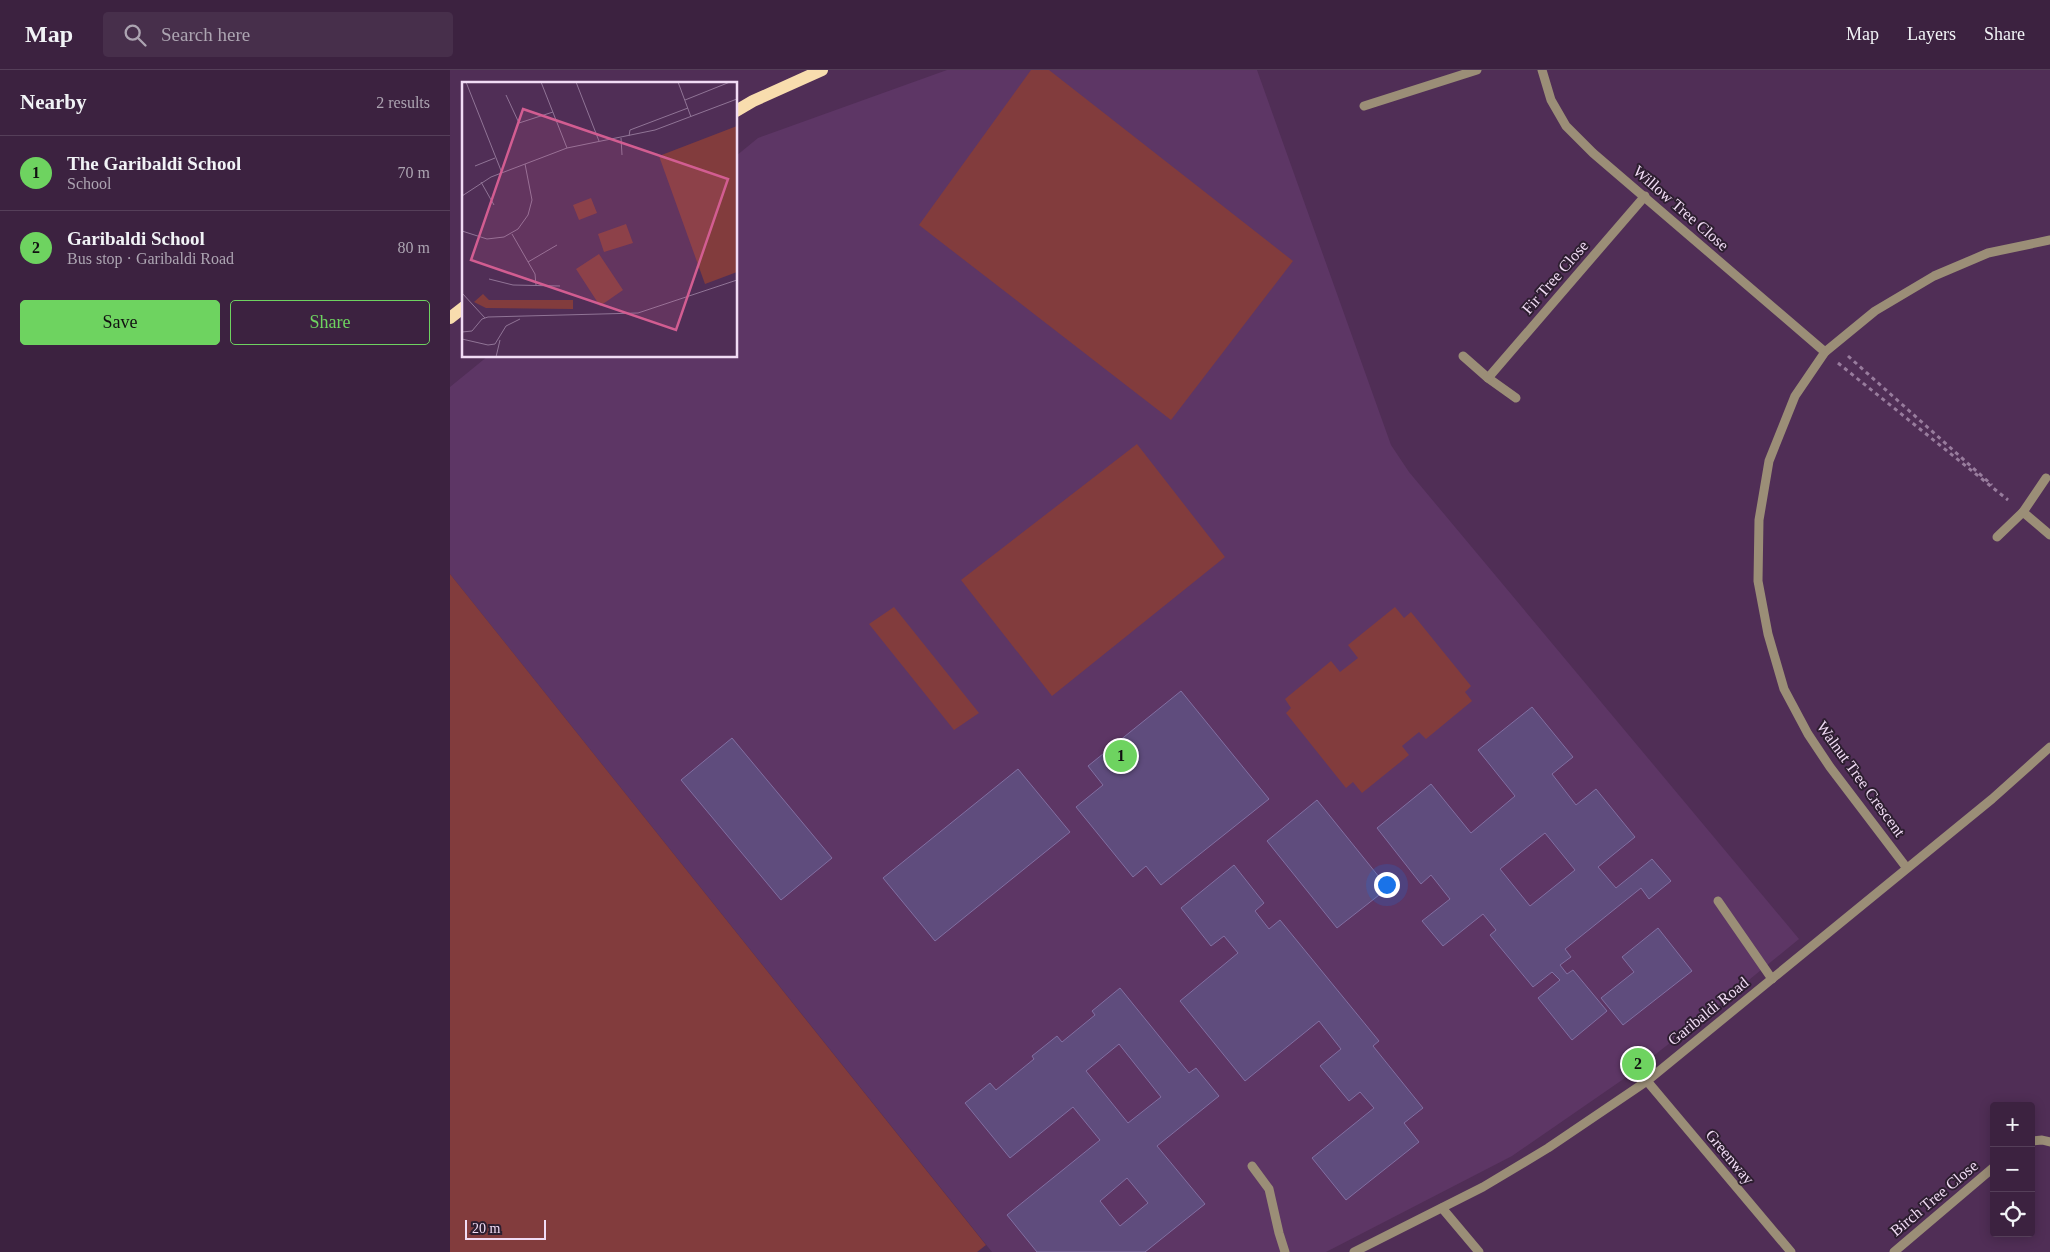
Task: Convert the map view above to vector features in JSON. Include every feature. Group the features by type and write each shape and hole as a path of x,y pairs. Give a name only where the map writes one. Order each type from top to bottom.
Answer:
{"main road":[{"path":"738,110 753,101 822,70"},
{"path":"450,318 462,309"}],"street":[{"path":"1364,106 1477,70"},
{"name":"Willow Tree Close","path":"1542,70 1551,100 1566,126 1593,153 1824,352"},
{"name":"Fir Tree Close","path":"1488,378 1645,196"},
{"name":"Walnut Tree Crescent","path":"1906,867 1830,767 1808,734 1784,689 1768,634 1758,581 1760,520 1769,461 1795,396 1824,352 1875,311 1934,276 1988,253 2050,240"},
{"path":"1463,356 1488,378 1516,398"},
{"path":"1997,537 2022,512 2046,478"},
{"path":"2022,512 2050,535"},
{"name":"Garibaldi Road","path":"1354,1252 1483,1187 1548,1148 1647,1081 2049,751"},
{"path":"1718,901 1772,978"},
{"name":"Greenway","path":"1647,1081 1791,1252"},
{"path":"2035,1141 2050,1142"},
{"path":"1252,1166 1269,1189 1285,1252"},
{"name":"Birch Tree Close","path":"1894,1252 1990,1170"},
{"path":"1442,1208 1479,1252"}],"path":[{"path":"1835,344 2022,512"},
{"path":"1824,352 2022,512"}],"shaded area":[{"path":"947,70 1257,70 1391,445 1409,472 1799,939 1625,1078 1512,1156 1326,1252 992,1252 450,574 450,387 486,358 738,358 738,154 758,138"},
{"path":"1031,70 1049,70 1293,261 1171,420 919,225"},
{"path":"1137,444 1225,557 1052,696 961,580"},
{"path":"450,574 986,1245 977,1252 450,1252"},
{"path":"894,607 979,713 954,730 869,624"},
{"path":"1395,607 1404,618 1411,612 1471,686 1465,692 1472,701 1426,739 1419,732 1402,746 1409,755 1362,793 1353,782 1346,788 1286,713 1291,708 1285,699 1331,661 1340,672 1358,658 1348,645"}],"building":[{"path":"1181,691 1269,799 1161,885 1146,866 1133,877 1076,807 1103,785 1088,766"},
{"path":"1532,707 1573,757 1552,774 1576,805 1596,789 1635,837 1598,867 1616,888 1652,859 1671,881 1649,899 1641,888 1565,949 1571,957 1560,965 1567,974 1573,970 1607,1011 1572,1040 1538,998 1560,980 1552,972 1533,987 1490,935 1496,930 1483,914 1443,946 1422,921 1450,899 1431,875 1421,884 1377,828 1431,784 1471,833 1515,796 1478,750","holes":["1545,833 1575,870 1530,906 1500,869"]},
{"path":"732,738 832,858 781,900 681,780"},
{"path":"1018,769 1070,832 935,941 883,878"},
{"path":"1317,800 1388,888 1337,928 1267,841"},
{"path":"1234,865 1264,903 1255,911 1269,929 1280,920 1379,1041 1373,1046 1423,1108 1404,1123 1419,1142 1346,1200 1312,1158 1374,1108 1360,1092 1349,1101 1320,1066 1341,1049 1319,1021 1245,1081 1180,1001 1238,953 1224,936 1211,946 1181,908"},
{"path":"1658,928 1692,971 1623,1025 1601,998 1634,972 1622,957"},
{"path":"1120,988 1189,1073 1196,1068 1219,1096 1157,1146 1205,1204 1145,1252 1037,1252 1007,1215 1100,1140 1073,1107 1010,1158 965,1103 990,1083 996,1090 1034,1059 1032,1056 1057,1036 1062,1042 1095,1015 1092,1011","holes":["1119,1044 1161,1097 1128,1123 1086,1071","1127,1178 1148,1203 1120,1226 1100,1201"]}],"place":[{"name":"The Garibaldi School","path":"1121,756"},
{"name":"Garibaldi School","path":"1638,1064"}]}
